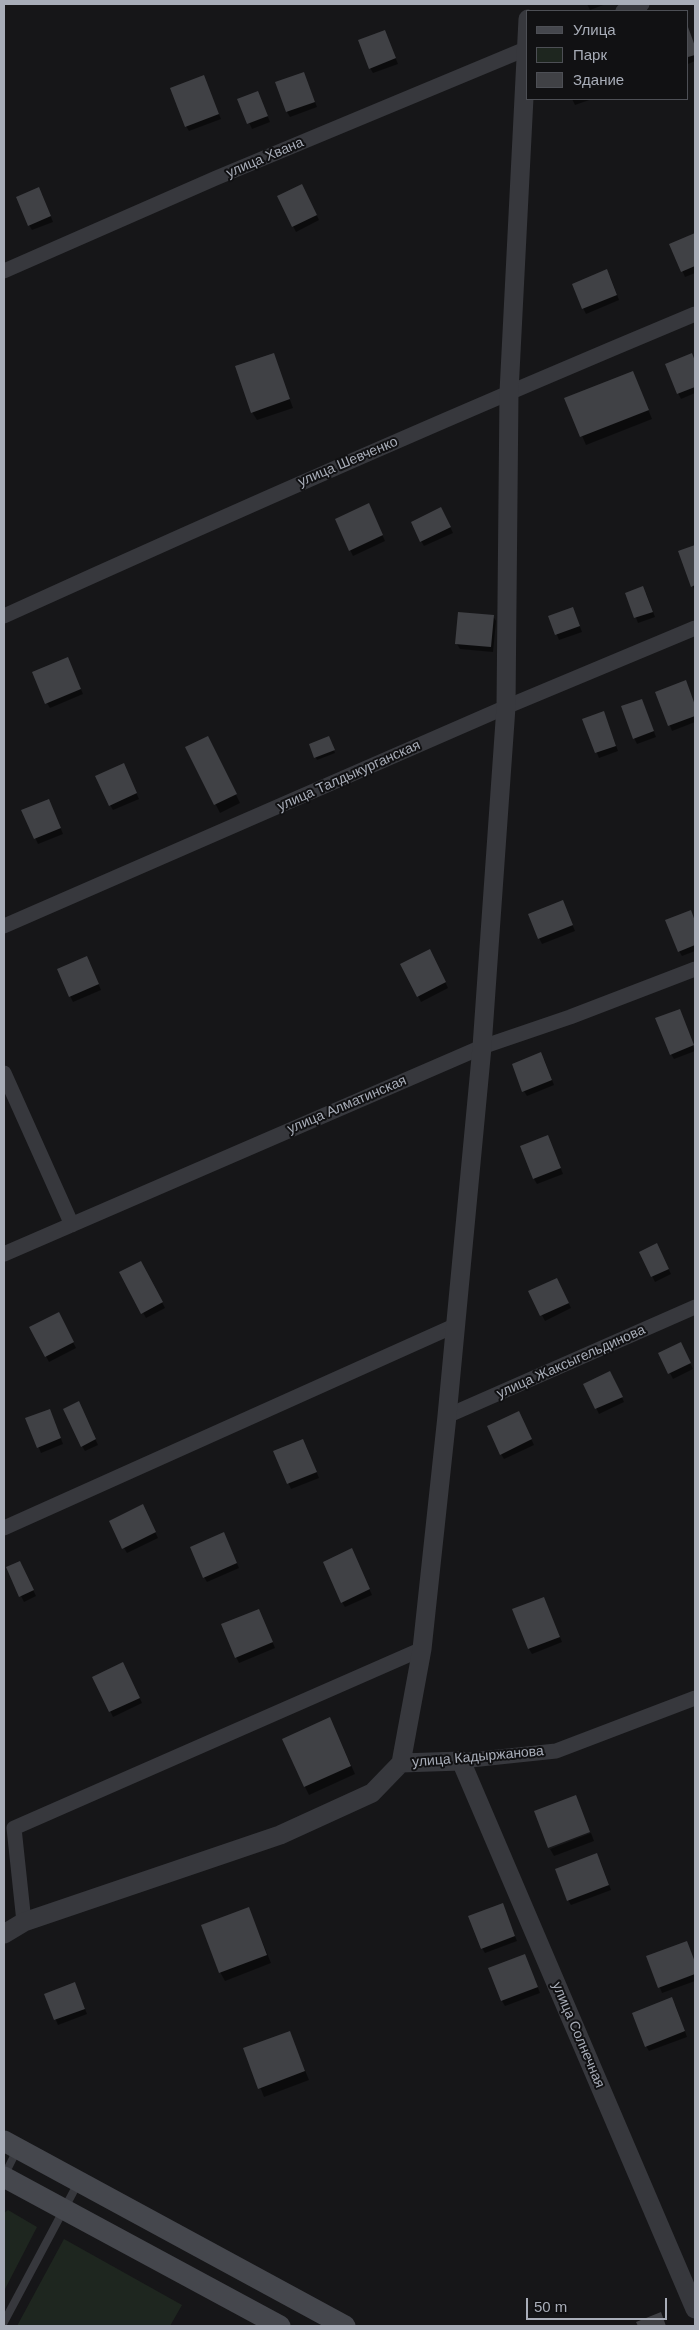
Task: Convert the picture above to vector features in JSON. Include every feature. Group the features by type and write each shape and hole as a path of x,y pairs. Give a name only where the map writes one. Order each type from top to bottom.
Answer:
{"main road":[{"path":"11,2145 345,2326"},
{"path":"4,2176 280,2326"}],"street":[{"path":"626,10 642,4"},
{"name":"улица Хвана","path":"4,271 216,178 526,49"},
{"path":"4,1934 24,1922 280,1835 372,1793 401,1763 422,1649 482,1047 506,707 509,392 526,68"},
{"name":"улица Шевченко","path":"4,616 227,515 509,392 695,314"},
{"name":"улица Талдыкурганская","path":"4,926 506,707 695,628"},
{"name":"улица Алматинская","path":"4,1254 482,1047 570,1018 695,969"},
{"path":"4,1073 72,1225"},
{"name":"улица Жаксыгельдинова","path":"446,1416 695,1307"},
{"path":"4,1528 454,1326"},
{"path":"24,1922 9,1825 422,1649"},
{"name":"улица Кадыржанова","path":"401,1763 461,1761 556,1751 695,1698"},
{"name":"улица Солнечная","path":"461,1761 695,2309"}],"lane":[{"path":"4,2176 11,2145"},
{"path":"4,2322 79,2182"}],"green space":[{"path":"8,2210 37,2227 4,2291 4,2213"},
{"path":"64,2239 182,2305 170,2326 17,2326"}],"building":[{"path":"385,30 396,58 369,69 358,40"},
{"path":"689,30 695,46 695,55 689,57"},
{"path":"304,72 315,102 286,112 275,82"},
{"path":"204,75 219,114 185,127 170,88"},
{"path":"258,91 268,116 247,124 237,99"},
{"path":"302,184 317,215 292,227 277,196"},
{"path":"39,187 51,216 28,226 16,197"},
{"path":"695,233 695,266 681,272 669,244"},
{"path":"607,269 617,295 582,309 572,284"},
{"path":"274,353 290,399 251,413 235,366"},
{"path":"692,353 695,361 695,387 677,394 665,364"},
{"path":"633,371 649,410 580,437 564,398"},
{"path":"369,503 383,535 349,551 335,519"},
{"path":"441,507 451,527 420,542 411,522"},
{"path":"695,545 695,585 691,587 678,551"},
{"path":"643,586 653,612 634,618 625,593"},
{"path":"573,607 580,626 555,635 548,616"},
{"path":"458,612 494,615 491,647 455,644"},
{"path":"68,657 81,689 45,704 32,672"},
{"path":"686,680 695,705 695,716 668,726 655,692"},
{"path":"642,699 654,731 633,739 621,706"},
{"path":"604,711 616,746 595,753 582,719"},
{"path":"208,736 237,794 214,805 185,747"},
{"path":"329,736 335,750 314,758 309,744"},
{"path":"124,763 137,793 109,806 95,776"},
{"path":"49,799 61,828 34,839 21,810"},
{"path":"563,900 573,925 538,939 528,914"},
{"path":"691,910 695,921 695,945 678,952 665,920"},
{"path":"430,949 446,982 417,997 400,964"},
{"path":"87,956 99,984 69,997 57,969"},
{"path":"680,1009 694,1045 670,1055 655,1018"},
{"path":"541,1052 552,1080 522,1092 512,1064"},
{"path":"548,1135 561,1168 533,1179 520,1146"},
{"path":"657,1243 669,1269 651,1277 639,1252"},
{"path":"141,1261 163,1302 141,1314 119,1272"},
{"path":"557,1278 569,1303 540,1316 528,1291"},
{"path":"59,1312 74,1342 45,1357 29,1327"},
{"path":"681,1342 691,1363 668,1374 658,1353"},
{"path":"610,1371 623,1397 595,1409 583,1384"},
{"path":"79,1401 96,1439 81,1447 63,1409"},
{"path":"50,1409 61,1438 37,1448 25,1418"},
{"path":"519,1411 532,1439 500,1455 487,1426"},
{"path":"303,1439 317,1472 287,1484 273,1451"},
{"path":"143,1504 156,1532 122,1549 109,1521"},
{"path":"224,1532 237,1563 203,1578 190,1547"},
{"path":"352,1548 370,1589 341,1603 323,1562"},
{"path":"20,1561 34,1590 19,1597 6,1567"},
{"path":"544,1597 560,1637 528,1649 512,1609"},
{"path":"259,1609 273,1642 235,1658 221,1624"},
{"path":"123,1662 140,1698 109,1712 92,1677"},
{"path":"330,1717 351,1766 304,1787 282,1739"},
{"path":"576,1795 590,1832 548,1848 534,1811"},
{"path":"597,1853 609,1885 567,1901 555,1869"},
{"path":"503,1903 515,1936 481,1949 468,1916"},
{"path":"249,1907 267,1955 219,1973 201,1925"},
{"path":"687,1941 695,1962 695,1974 658,1988 646,1956"},
{"path":"525,1954 538,1987 501,2001 488,1968"},
{"path":"75,1982 85,2009 54,2020 44,1994"},
{"path":"672,1997 685,2031 645,2047 632,2013"},
{"path":"290,2031 305,2071 258,2089 243,2048"},
{"path":"661,2312 666,2326 638,2326 636,2322"}]}
